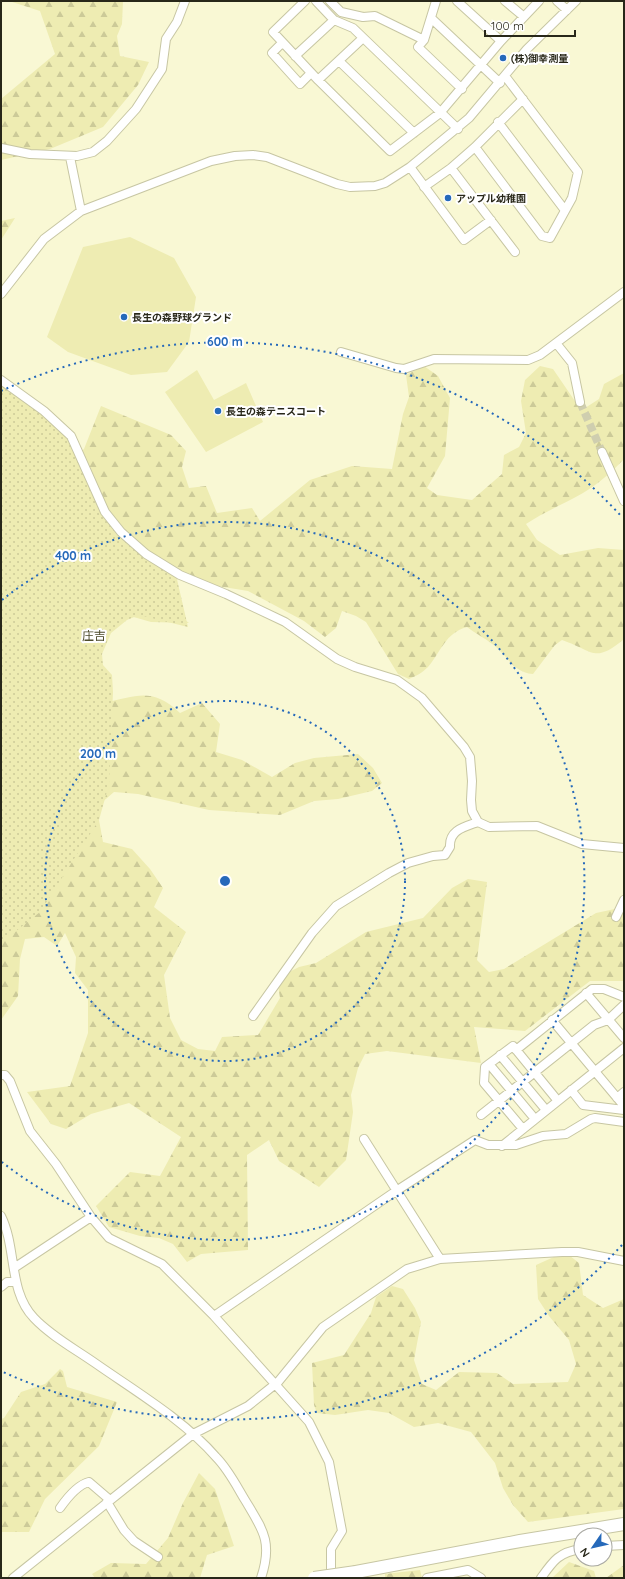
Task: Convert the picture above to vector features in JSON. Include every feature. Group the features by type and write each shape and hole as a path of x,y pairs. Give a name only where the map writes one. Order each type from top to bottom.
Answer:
{"highway":[{"path":"314,1578 356,1572 520,1540 624,1524"}],"street":[{"path":"1,148 30,154 70,157 93,152 107,141 136,109 162,69 166,39 177,22 185,1"},
{"path":"305,1 272,32 390,151 440,113 462,90 523,16 539,1"},
{"path":"316,1 334,20 353,28 458,129"},
{"path":"330,1 341,12 363,17 375,16 424,40"},
{"path":"436,1 424,40 418,47 462,90"},
{"path":"457,1 501,41"},
{"path":"505,1 523,16"},
{"path":"557,1 567,10"},
{"path":"1,294 44,239 81,211 211,161 235,156 253,155 268,157 337,184 350,187 375,186 392,179 410,167 458,129 503,79 527,49 576,1"},
{"path":"430,18 482,64 503,79 522,99 578,172 572,198 564,209 550,238 542,236 475,147"},
{"path":"295,56 334,20"},
{"path":"318,80 363,38"},
{"path":"282,43 272,53 300,84 311,73"},
{"path":"339,61 414,133"},
{"path":"424,186 451,168 475,147 522,99"},
{"path":"498,122 564,209"},
{"path":"70,157 81,211"},
{"path":"410,167 464,240 491,220"},
{"path":"451,168 515,252"},
{"path":"341,352 404,369 434,359 528,360 540,355 624,292"},
{"path":"556,343 572,363 580,402"},
{"path":"1,380 44,411 71,436 87,468 105,512 121,532 146,554 180,575 226,594 285,622 337,659 355,667 397,680 422,698 464,747 470,757 472,811 478,822"},
{"path":"602,452 624,501"},
{"path":"253,1016 312,933 336,906 382,877 408,864 433,856 445,855 450,847 450,839 455,831 478,822 489,826 537,826 582,844 624,848"},
{"path":"616,917 624,900"},
{"path":"516,1050 592,989 604,989 624,997"},
{"path":"586,993 624,1038"},
{"path":"481,1116 594,1025 608,1020 624,1005"},
{"path":"552,1020 624,1106"},
{"path":"523,1129 484,1083 485,1067 500,1055 513,1046 558,1101"},
{"path":"502,1146 594,1070 624,1048"},
{"path":"500,1055 546,1110"},
{"path":"489,1064 535,1119"},
{"path":"1,1075 5,1075 10,1082 30,1131 56,1164 91,1217 109,1238 162,1264 214,1316 309,1422 329,1462 342,1531 331,1549 331,1578"},
{"path":"571,1090 583,1105 624,1110"},
{"path":"617,1098 624,1092"},
{"path":"214,1316 396,1191 475,1140 480,1143 502,1146 516,1145 544,1136 566,1134 591,1119 624,1122"},
{"path":"364,1139 440,1259"},
{"path":"1,1216 16,1282 22,1301 28,1310 44,1327 194,1434 217,1457 226,1469 262,1527 266,1549 261,1578"},
{"path":"14,1268 91,1217"},
{"path":"13,1578 194,1434 248,1406 274,1384 313,1337 334,1318 407,1269 440,1259 562,1252 578,1252 624,1261"},
{"path":"1,1287 7,1282 16,1282"},
{"path":"60,1508 66,1499 83,1484 89,1482 108,1501 124,1530 134,1541 158,1557"},
{"path":"613,1546 624,1546"},
{"path":"541,1578 554,1559 568,1551 573,1550"},
{"path":"426,1578 468,1570 481,1578"}],"green space":[{"path":"9,1 123,1 122,24 117,36 120,56 149,62 138,85 103,127 50,149 1,160 1,99 55,54 40,11"},
{"path":"15,218 1,240 1,221"},
{"name":"長生の森野球グランド","path":"130,237 174,258 196,297 189,342 167,372 131,375 68,352 47,337 83,247"},
{"path":"424,366 438,376 450,398 445,456 427,488 437,495 472,500 502,474 504,455 519,447 526,433 521,401 525,380 540,366 553,369 579,407 585,408 599,399 604,384 624,373 624,459 605,478 589,489 526,524 537,540 560,555 598,548 624,550 624,639 614,647 600,653 588,651 562,640 555,645 533,674 526,673 516,667 493,644 467,627 448,638 428,667 409,679 398,674 366,622 356,616 342,611 336,628 325,637 304,621 248,591 199,583 168,575 155,597 189,623 151,622 95,606 104,703 135,696 152,697 161,699 180,713 202,703 220,724 216,752 242,760 272,777 295,763 314,758 358,754 373,768 382,783 372,791 338,799 314,801 280,815 209,810 138,794 114,792 100,804 99,820 103,842 132,849 150,869 163,888 154,907 186,932 164,975 170,1018 181,1040 198,1049 215,1051 222,1037 258,1035 280,998 277,978 299,967 316,963 366,932 423,918 452,888 468,879 487,882 477,960 489,972 504,969 596,913 624,907 624,981 590,981 525,1031 474,1027 481,1063 387,1051 365,1054 358,1068 351,1095 353,1112 346,1160 319,1187 279,1161 269,1140 247,1155 248,1250 201,1254 187,1262 173,1244 159,1238 140,1236 109,1227 96,1206 130,1172 160,1176 181,1137 129,1103 91,1114 66,1129 51,1124 27,1092 70,1086 88,1033 88,990 75,973 76,957 65,933 57,946 44,937 25,939 20,959 18,996 1,1020 1,454 69,463 84,449 101,406 171,435 186,451 182,467 189,488 206,486 217,513 252,508 260,521 310,480 352,466 392,469 403,414 409,397 406,375"},
{"name":"長生の森テニスコート","path":"197,370 214,400 246,383 263,422 206,452 165,392"},
{"path":"1,383 52,421 68,440 105,515 176,575 188,627 139,615 127,620 111,633 102,654 103,665 112,675 113,692 109,784 99,820 40,912 1,943"},
{"path":"565,1252 579,1263 583,1295 603,1308 624,1299 624,1509 528,1522 513,1505 503,1488 495,1463 471,1432 438,1423 414,1427 389,1413 368,1410 335,1415 317,1413 314,1405 312,1363 344,1355 371,1313 376,1297 392,1286 403,1289 415,1308 421,1322 414,1360 422,1384 436,1390 459,1372 497,1373 513,1384 568,1382 576,1364 569,1340 549,1316 538,1299 536,1265"},
{"path":"60,1369 63,1371 67,1387 117,1402 99,1446 45,1499 29,1532 1,1532 1,1419 4,1418 21,1392 45,1384"},
{"path":"199,1473 215,1489 234,1546 207,1555 200,1578 95,1578 92,1574 111,1563 146,1564 168,1538 183,1503"},
{"path":"569,1562 573,1563 573,1567 583,1567 594,1571 596,1578 552,1578"},
{"path":"624,1565 624,1578 606,1578"},
{"path":"420,1570 422,1578 385,1578 385,1574"}],"tunnel":[{"path":"580,402 602,452"}],"place":[{"name":"(株)御幸測量","path":"503,58"},
{"name":"アップル幼稚園","path":"448,198"},
{"name":"長生の森野球グランド","path":"124,317"},
{"name":"長生の森テニスコート","path":"218,411"}],"district":[{"name":"庄吉","path":"94,636"}]}
